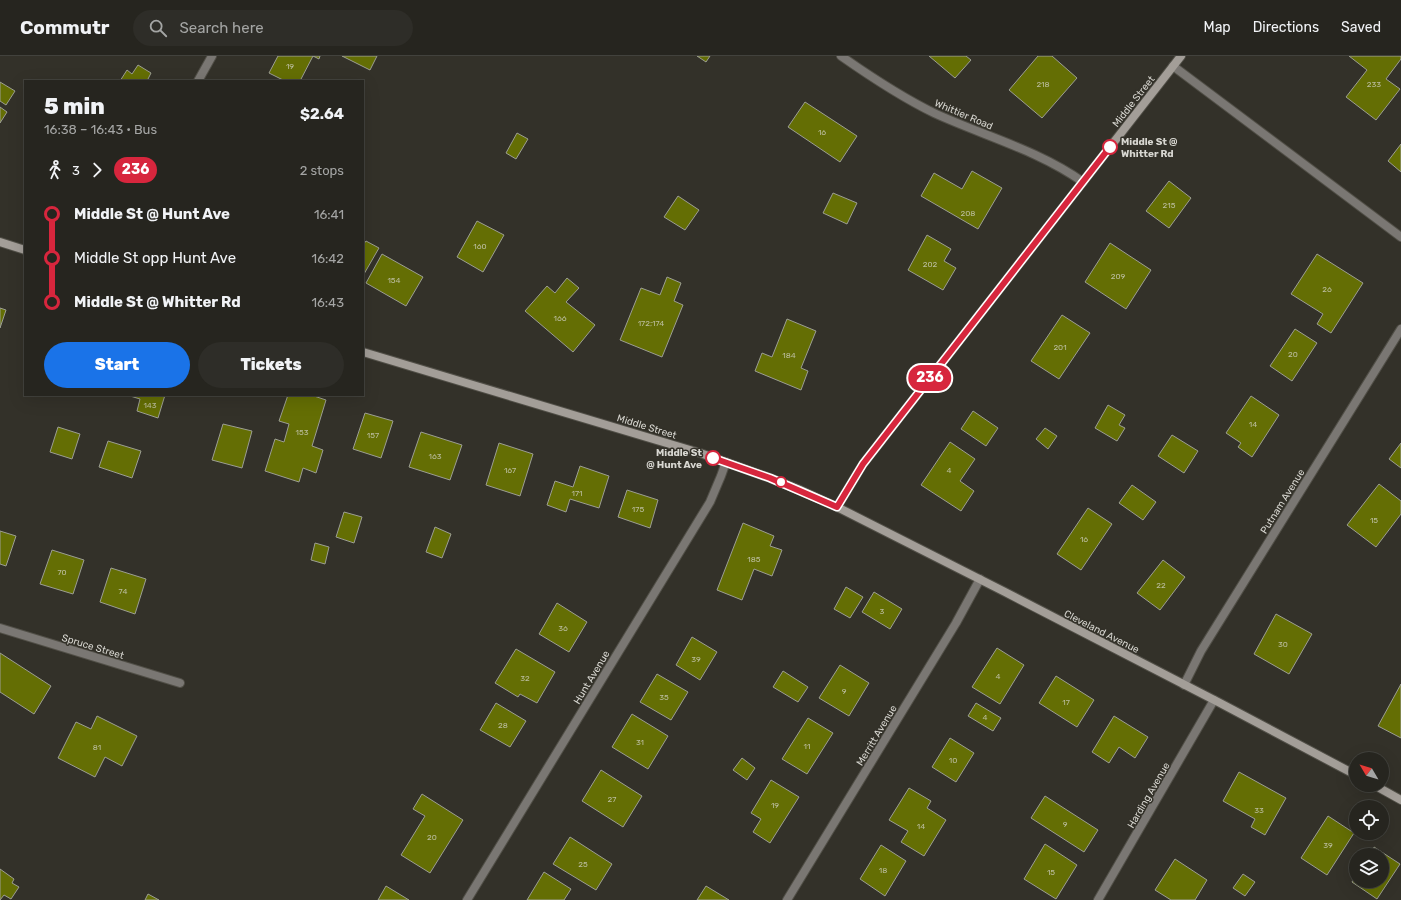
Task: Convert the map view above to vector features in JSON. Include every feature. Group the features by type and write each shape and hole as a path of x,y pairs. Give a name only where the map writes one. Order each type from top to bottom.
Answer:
{"street":[{"path":"199,80 212,56"},
{"name":"Whittier Road","path":"841,56 877,80 935,113 1046,160 1083,182"},
{"name":"Middle Street","path":"364,352 700,453 770,478 837,507 863,464 1181,56"},
{"path":"1173,66 1401,237"},
{"path":"0,242 24,250"},
{"name":"Putnam Avenue","path":"1184,685 1201,651 1401,329"},
{"name":"Hunt Avenue","path":"467,900 710,502 726,462"},
{"name":"Cleveland Avenue","path":"837,507 980,579 1349,771"},
{"name":"Merritt Avenue","path":"787,900 956,623 980,579"},
{"name":"Spruce Street","path":"0,628 180,683"},
{"name":"Harding Avenue","path":"1098,900 1214,700"},
{"path":"1387,792 1401,800"}],"building":[{"path":"278,56 313,56 301,80 283,80 269,73"},
{"path":"313,56 320,56 319,59"},
{"path":"342,56 377,56 370,70"},
{"path":"697,56 710,56 706,62"},
{"path":"929,56 966,56 971,60 955,78"},
{"path":"1038,56 1052,56 1077,78 1042,118 1009,90"},
{"path":"1349,56 1401,56 1401,59 1386,79 1400,89 1376,120 1346,97 1367,70"},
{"path":"138,65 151,73 148,80 121,80 127,70 132,74"},
{"path":"0,82 15,91 6,105 0,101"},
{"path":"805,102 857,136 840,162 788,127"},
{"path":"0,107 7,112 0,123"},
{"path":"517,133 528,139 516,159 506,153"},
{"path":"1401,144 1401,172 1388,161"},
{"path":"972,171 1002,188 978,229 921,196 934,173 962,189"},
{"path":"1169,181 1191,198 1169,228 1146,211"},
{"path":"833,193 857,203 847,224 823,213"},
{"path":"678,196 699,210 685,230 664,217"},
{"path":"477,221 504,235 483,272 457,257"},
{"path":"927,235 951,249 944,261 956,268 943,290 908,270"},
{"path":"366,241 379,248 364,274 364,244"},
{"path":"1110,243 1151,270 1126,309 1085,282"},
{"path":"382,254 423,277 406,306 366,283"},
{"path":"1317,254 1363,283 1331,333 1317,324 1323,314 1291,294"},
{"path":"667,277 681,283 674,301 683,305 662,357 620,340 641,288 660,295"},
{"path":"567,278 579,288 566,302 595,325 573,352 525,311 547,286 555,293"},
{"path":"0,308 6,310 0,328"},
{"path":"1062,315 1090,333 1059,379 1031,361"},
{"path":"787,319 816,331 801,368 808,371 801,390 755,371 762,353 772,357"},
{"path":"1295,329 1317,343 1292,381 1270,366"},
{"path":"130,396 165,396 158,418 137,411 140,399"},
{"path":"288,396 314,396 326,400 312,446 323,450 316,473 303,468 299,482 265,471 275,439 284,442 289,424 279,421"},
{"path":"1251,396 1279,415 1252,457 1238,447 1241,443 1226,433"},
{"path":"1108,405 1125,415 1119,425 1125,428 1117,441 1095,428"},
{"path":"973,411 998,428 986,446 961,429"},
{"path":"365,413 393,421 381,458 353,449"},
{"path":"223,424 252,431 242,468 212,460"},
{"path":"58,427 80,434 72,459 50,452"},
{"path":"1045,428 1057,436 1048,449 1036,439"},
{"path":"421,432 462,445 450,480 409,467"},
{"path":"1172,435 1198,451 1184,473 1158,456"},
{"path":"108,441 141,451 132,478 99,467"},
{"path":"950,442 975,459 960,481 974,491 961,511 921,485"},
{"path":"499,443 533,454 520,496 486,485"},
{"path":"1401,443 1401,468 1389,459"},
{"path":"580,466 609,476 599,508 570,499 566,512 547,505 555,481 573,487"},
{"path":"1379,484 1401,501 1401,514 1376,547 1347,525"},
{"path":"1132,485 1156,502 1143,520 1119,503"},
{"path":"627,490 658,500 650,528 618,517"},
{"path":"1088,508 1112,524 1081,570 1057,554"},
{"path":"344,512 362,517 354,543 336,537"},
{"path":"743,523 774,536 770,546 782,550 772,576 754,569 742,600 717,590"},
{"path":"435,527 451,534 442,558 426,552"},
{"path":"0,531 16,536 6,566 0,564"},
{"path":"315,543 329,547 325,564 311,560"},
{"path":"52,550 84,560 73,594 40,584"},
{"path":"1163,560 1185,577 1160,610 1137,593"},
{"path":"111,568 146,579 135,614 100,602"},
{"path":"846,587 863,597 850,618 834,609"},
{"path":"874,592 902,609 890,629 862,612"},
{"path":"557,603 587,622 569,652 539,634"},
{"path":"1276,614 1312,634 1289,674 1254,654"},
{"path":"692,637 717,652 700,680 676,665"},
{"path":"997,648 1024,665 1000,704 972,687"},
{"path":"516,649 555,672 537,703 520,694 518,697 495,683"},
{"path":"0,653 51,686 34,714 0,692"},
{"path":"840,665 869,683 849,716 819,698"},
{"path":"783,671 808,687 798,702 773,687"},
{"path":"657,674 688,692 671,720 640,702"},
{"path":"1056,676 1094,700 1077,727 1039,703"},
{"path":"1401,684 1401,738 1378,726"},
{"path":"496,703 526,721 510,747 480,730"},
{"path":"976,703 1001,718 993,731 968,716"},
{"path":"632,714 668,736 648,769 612,747"},
{"path":"97,716 137,736 122,766 105,757 95,777 58,758 76,722 91,729"},
{"path":"1114,716 1148,737 1135,758 1119,747 1109,763 1092,752"},
{"path":"808,718 833,733 807,774 782,759"},
{"path":"950,738 974,753 956,782 932,767"},
{"path":"742,758 755,768 747,780 733,770"},
{"path":"601,770 642,796 623,827 582,801"},
{"path":"1239,772 1286,798 1265,835 1251,827 1255,819 1223,801"},
{"path":"771,780 799,797 770,843 753,832 761,819 751,813"},
{"path":"909,788 931,801 927,808 946,820 924,856 901,842 908,831 889,820"},
{"path":"422,794 463,820 430,873 401,855 425,816 413,809"},
{"path":"1045,796 1098,830 1084,852 1031,818"},
{"path":"1328,816 1349,830 1350,840 1327,875 1301,858"},
{"path":"570,837 612,864 596,890 553,864"},
{"path":"1045,844 1077,865 1056,899 1024,879"},
{"path":"881,845 906,861 885,896 860,879"},
{"path":"1389,857 1400,864 1389,881"},
{"path":"1175,859 1207,880 1195,900 1171,900 1155,890"},
{"path":"0,869 14,879 12,883 19,887 11,899 4,895 0,900"},
{"path":"544,872 571,889 564,900 527,900"},
{"path":"1243,874 1255,882 1245,896 1233,888"},
{"path":"386,886 409,900 378,900"},
{"path":"706,886 729,900 697,900"},
{"path":"1361,888 1384,888 1377,899"},
{"path":"148,894 159,900 145,900"}],"bus line":[{"name":"236","path":"713,458 770,478 837,507 863,464 1110,147"}],"place":[{"name":"Middle St @ Whitter Rd","path":"1110,147"},
{"name":"Middle St @ Hunt Ave","path":"713,458"}]}
